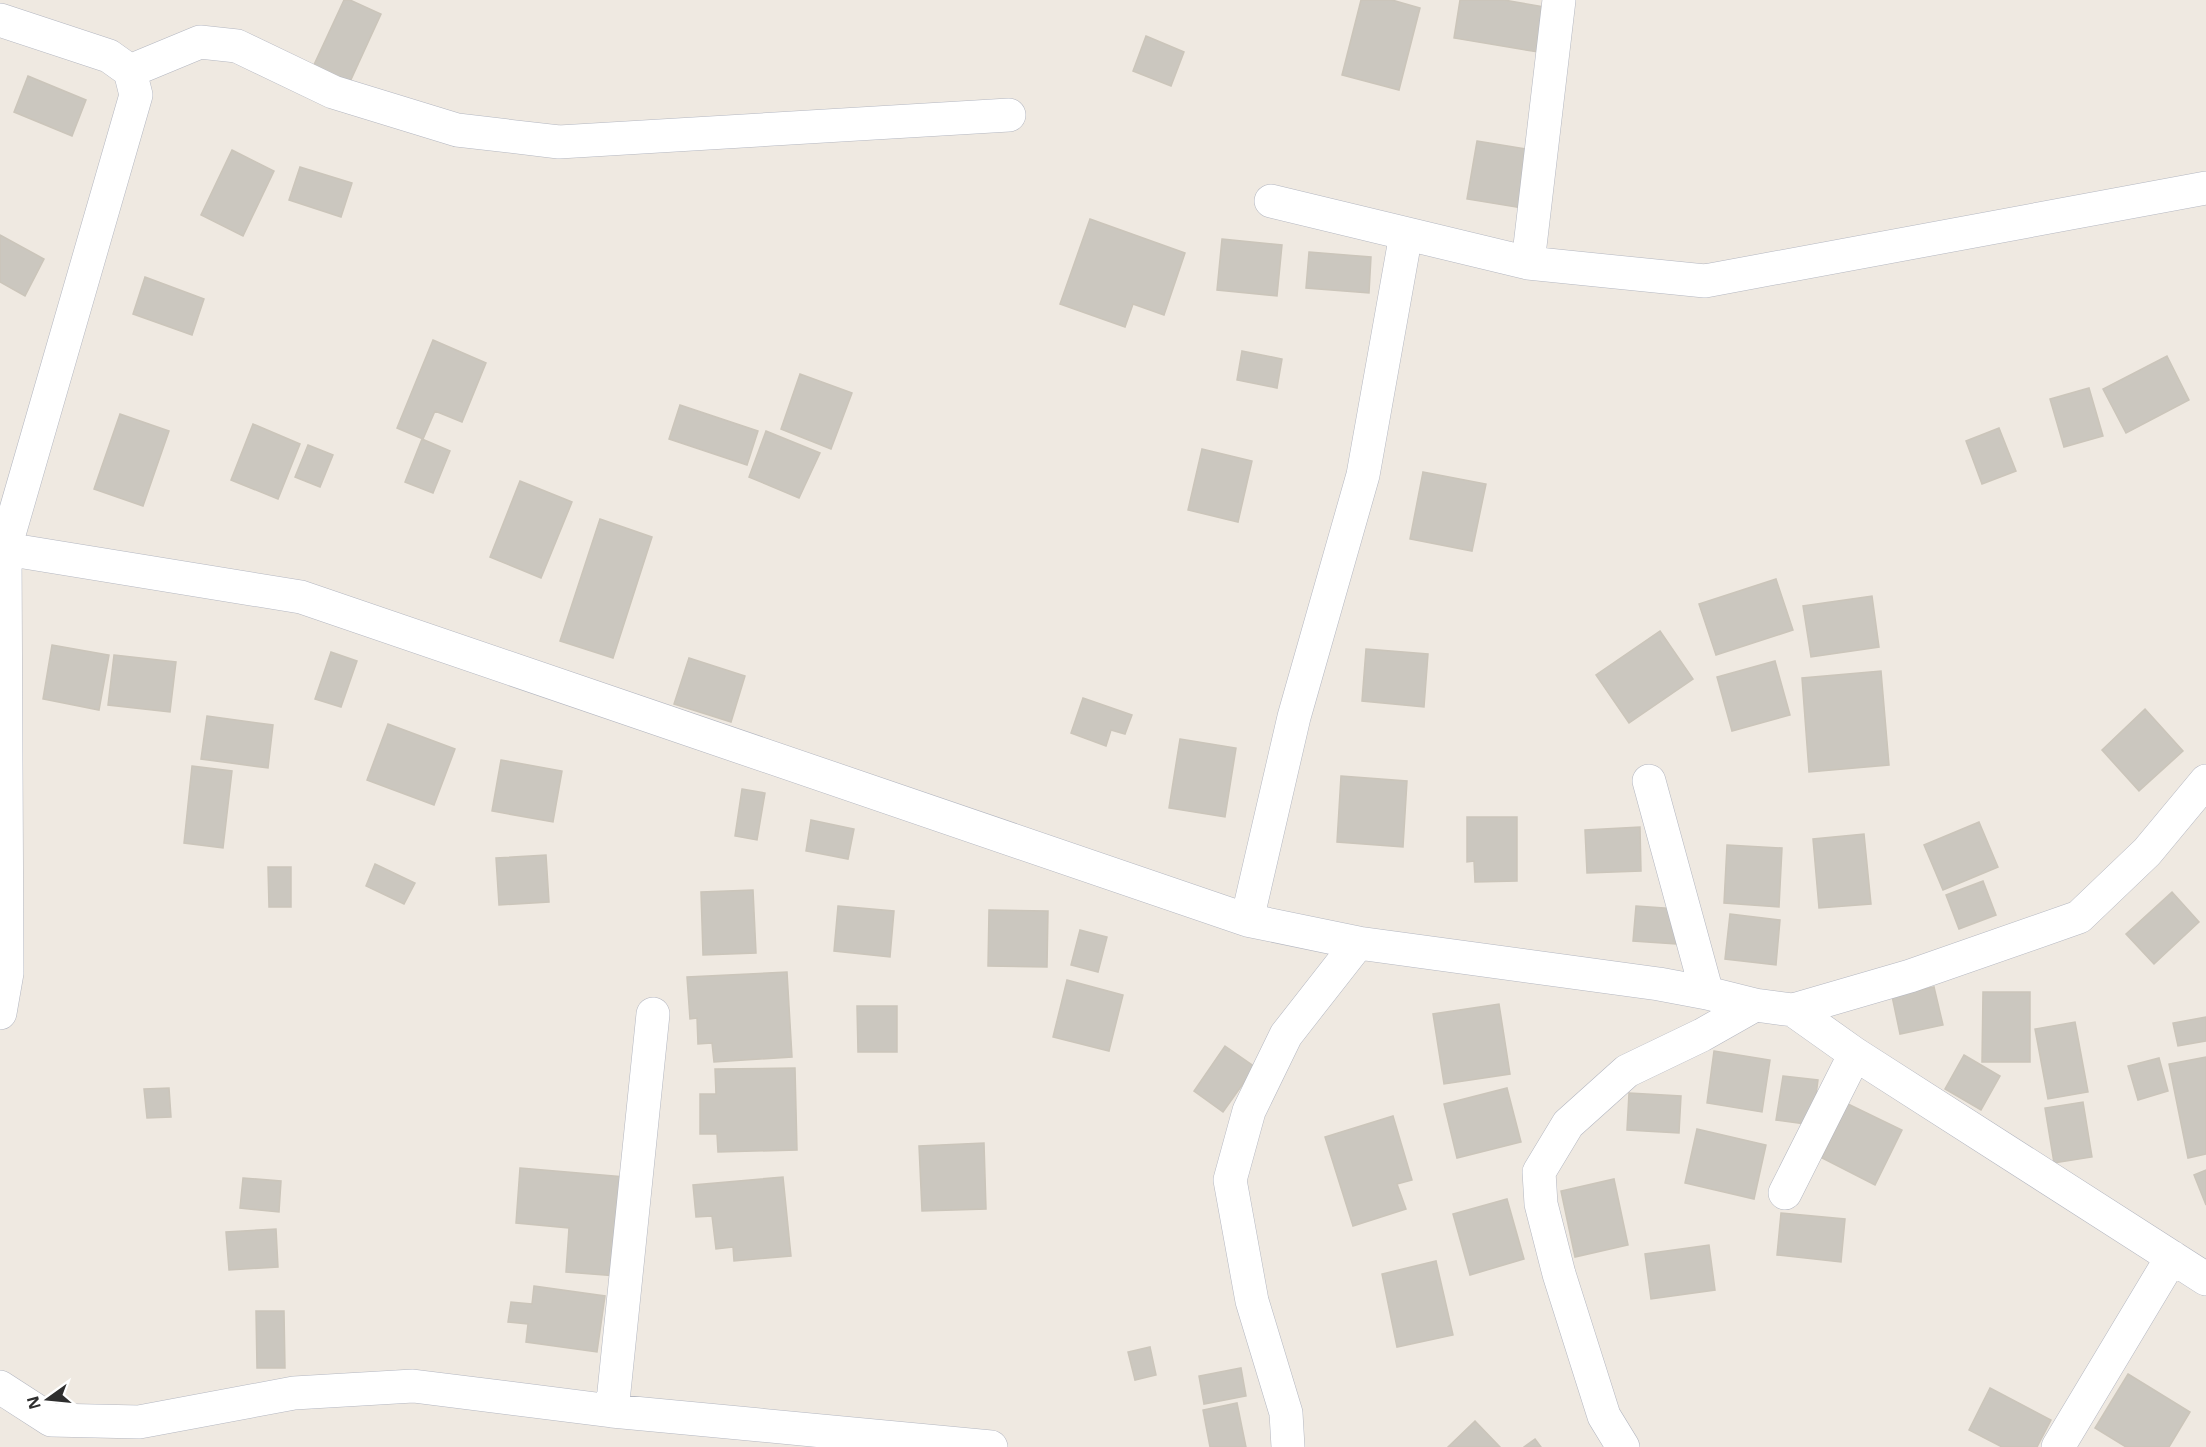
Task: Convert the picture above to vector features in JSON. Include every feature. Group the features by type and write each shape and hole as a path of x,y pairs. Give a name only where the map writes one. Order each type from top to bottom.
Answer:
{"street":[{"path":"1528,263 1558,0"},
{"path":"0,1013 3,974 2,546 136,95 130,71 109,56 13,15"},
{"path":"130,71 200,42 237,46 333,92 457,130 559,142 1009,115"},
{"path":"1271,201 1528,263 1705,281 2206,188"},
{"path":"1247,920 1294,717 1363,475 1406,234"},
{"path":"2,546 301,597 1247,920 1358,943 1707,993 1755,1005 1792,1010 1910,976 2079,917 2147,852 2206,781"},
{"path":"1649,780 1707,993"},
{"path":"1288,1447 1286,1413 1252,1301 1230,1179 1249,1111 1286,1035 1358,943"},
{"path":"1623,1447 1604,1416 1559,1274 1541,1204 1539,1172 1568,1124 1627,1071 1702,1035 1755,1005"},
{"path":"1792,1010 1855,1054 2206,1279"},
{"path":"612,1411 653,1014"},
{"path":"1785,1193 1855,1054"},
{"path":"2058,1447 2172,1257"},
{"path":"0,1387 51,1420 139,1422 294,1393 413,1386 612,1411 991,1447"}],"building":[{"path":"344,0 350,0 381,14 349,84 313,67"},
{"path":"1361,0 1392,0 1420,8 1399,90 1342,75"},
{"path":"1460,0 1504,0 1545,7 1538,52 1454,38"},
{"path":"1146,36 1184,52 1171,86 1133,71"},
{"path":"28,76 86,100 72,136 14,112"},
{"path":"1477,141 1532,150 1522,208 1467,199"},
{"path":"232,150 274,171 243,236 201,215"},
{"path":"300,167 352,183 341,217 289,200"},
{"path":"1090,219 1185,253 1164,315 1133,304 1125,327 1060,304"},
{"path":"0,235 44,259 25,296 0,282"},
{"path":"1222,239 1282,245 1277,296 1217,290"},
{"path":"1309,252 1371,257 1369,293 1306,288"},
{"path":"145,277 204,299 192,335 133,314"},
{"path":"433,340 486,363 462,422 435,411 423,439 397,428"},
{"path":"1242,351 1282,359 1277,388 1237,380"},
{"path":"2167,356 2189,400 2126,433 2103,389"},
{"path":"800,374 852,393 831,449 781,429"},
{"path":"2089,388 2103,436 2064,447 2050,399"},
{"path":"680,405 758,431 747,465 669,439"},
{"path":"120,414 169,431 143,506 94,489"},
{"path":"253,424 300,444 278,499 231,480"},
{"path":"1999,428 2016,471 1982,484 1966,441"},
{"path":"766,431 820,453 799,498 749,477"},
{"path":"422,439 450,451 433,493 405,482"},
{"path":"308,445 333,455 320,487 295,477"},
{"path":"1202,449 1252,461 1238,522 1188,510"},
{"path":"1423,472 1486,484 1472,551 1410,539"},
{"path":"520,481 572,502 541,578 490,557"},
{"path":"600,519 652,537 613,658 560,641"},
{"path":"1776,579 1793,630 1716,655 1699,604"},
{"path":"1872,596 1879,647 1811,657 1803,606"},
{"path":"1660,631 1693,679 1629,723 1596,675"},
{"path":"52,645 109,655 99,710 43,699"},
{"path":"1366,649 1428,654 1424,707 1362,701"},
{"path":"331,652 357,661 341,707 315,699"},
{"path":"114,655 176,662 170,712 108,705"},
{"path":"689,658 745,676 731,722 674,704"},
{"path":"1775,661 1790,715 1732,731 1717,677"},
{"path":"1881,671 1889,765 1809,772 1802,678"},
{"path":"1083,698 1132,715 1125,734 1111,730 1106,746 1071,733"},
{"path":"2145,709 2183,751 2139,791 2102,750"},
{"path":"207,716 273,725 268,768 201,759"},
{"path":"388,724 455,749 434,805 367,780"},
{"path":"1180,739 1236,748 1225,817 1169,808"},
{"path":"501,760 562,771 553,822 492,811"},
{"path":"192,766 232,771 223,848 184,843"},
{"path":"1341,776 1407,781 1403,847 1337,842"},
{"path":"742,789 765,793 757,840 735,836"},
{"path":"1467,817 1517,817 1517,881 1475,882 1474,861 1467,862"},
{"path":"811,820 854,829 848,859 806,851"},
{"path":"1979,822 1998,867 1943,890 1924,845"},
{"path":"1640,827 1641,871 1587,873 1585,830"},
{"path":"1864,834 1871,904 1819,908 1813,839"},
{"path":"1727,845 1782,848 1779,907 1724,903"},
{"path":"546,855 549,902 499,905 496,858"},
{"path":"375,864 415,883 404,904 366,886"},
{"path":"268,867 291,867 291,907 269,907"},
{"path":"1983,881 1996,915 1959,929 1946,895"},
{"path":"753,890 756,953 703,955 701,892"},
{"path":"2172,892 2199,922 2154,964 2126,934"},
{"path":"838,906 894,911 890,957 834,951"},
{"path":"1636,906 1678,909 1676,944 1633,941"},
{"path":"989,910 1048,911 1047,967 988,966"},
{"path":"1730,914 1780,920 1776,965 1725,959"},
{"path":"1080,930 1107,937 1098,972 1071,965"},
{"path":"787,972 792,1057 714,1062 712,1043 698,1044 697,1018 690,1019 687,977"},
{"path":"1067,980 1123,995 1109,1051 1053,1037"},
{"path":"1934,987 1943,1025 1900,1034 1892,996"},
{"path":"1983,992 2030,992 2030,1062 1982,1062"},
{"path":"1499,1004 1510,1074 1444,1084 1433,1014"},
{"path":"857,1006 897,1006 897,1052 858,1052"},
{"path":"2206,1017 2206,1041 2178,1046 2173,1023"},
{"path":"2075,1022 2088,1092 2048,1099 2035,1029"},
{"path":"1225,1046 1255,1067 1223,1112 1194,1091"},
{"path":"1714,1051 1770,1060 1762,1112 1707,1103"},
{"path":"1964,1055 2000,1076 1981,1110 1945,1089"},
{"path":"2206,1057 2206,1154 2188,1158 2169,1064"},
{"path":"2159,1058 2168,1091 2138,1100 2128,1066"},
{"path":"795,1068 797,1150 718,1152 717,1134 700,1134 700,1094 716,1094 715,1069"},
{"path":"1783,1076 1818,1080 1812,1125 1776,1120"},
{"path":"169,1088 171,1117 147,1118 144,1089"},
{"path":"1507,1088 1521,1142 1457,1158 1444,1104"},
{"path":"1629,1093 1681,1096 1679,1133 1627,1130"},
{"path":"2083,1102 2092,1157 2054,1163 2045,1108"},
{"path":"1848,1104 1902,1130 1875,1185 1822,1158"},
{"path":"1393,1116 1412,1180 1397,1184 1406,1209 1353,1226 1325,1137"},
{"path":"1697,1129 1766,1145 1754,1199 1685,1183"},
{"path":"984,1143 986,1209 922,1211 919,1146"},
{"path":"520,1168 625,1177 617,1276 566,1272 569,1228 516,1223"},
{"path":"2206,1170 2206,1205 2194,1175"},
{"path":"783,1177 791,1256 734,1261 733,1247 716,1249 712,1216 696,1217 693,1185"},
{"path":"243,1178 281,1181 279,1212 240,1208"},
{"path":"1614,1179 1628,1245 1575,1257 1561,1191"},
{"path":"1507,1199 1524,1259 1470,1275 1453,1214"},
{"path":"1781,1213 1845,1219 1841,1262 1777,1255"},
{"path":"276,1229 278,1267 229,1270 226,1232"},
{"path":"1709,1245 1715,1290 1651,1299 1645,1254"},
{"path":"1436,1261 1453,1335 1397,1347 1382,1274"},
{"path":"534,1286 605,1296 597,1352 526,1342 528,1324 508,1322 511,1302 532,1304"},
{"path":"256,1311 284,1311 285,1368 257,1368"},
{"path":"1150,1347 1156,1375 1135,1380 1128,1352"},
{"path":"1241,1368 1246,1396 1204,1404 1199,1376"},
{"path":"2128,1374 2190,1412 2169,1447 2126,1447 2095,1428"},
{"path":"1990,1388 2051,1420 2037,1447 2002,1447 1969,1430"},
{"path":"1237,1403 1246,1447 1210,1447 1203,1410"},
{"path":"1475,1421 1500,1447 1448,1447"},
{"path":"1535,1439 1541,1447 1524,1447"}]}
